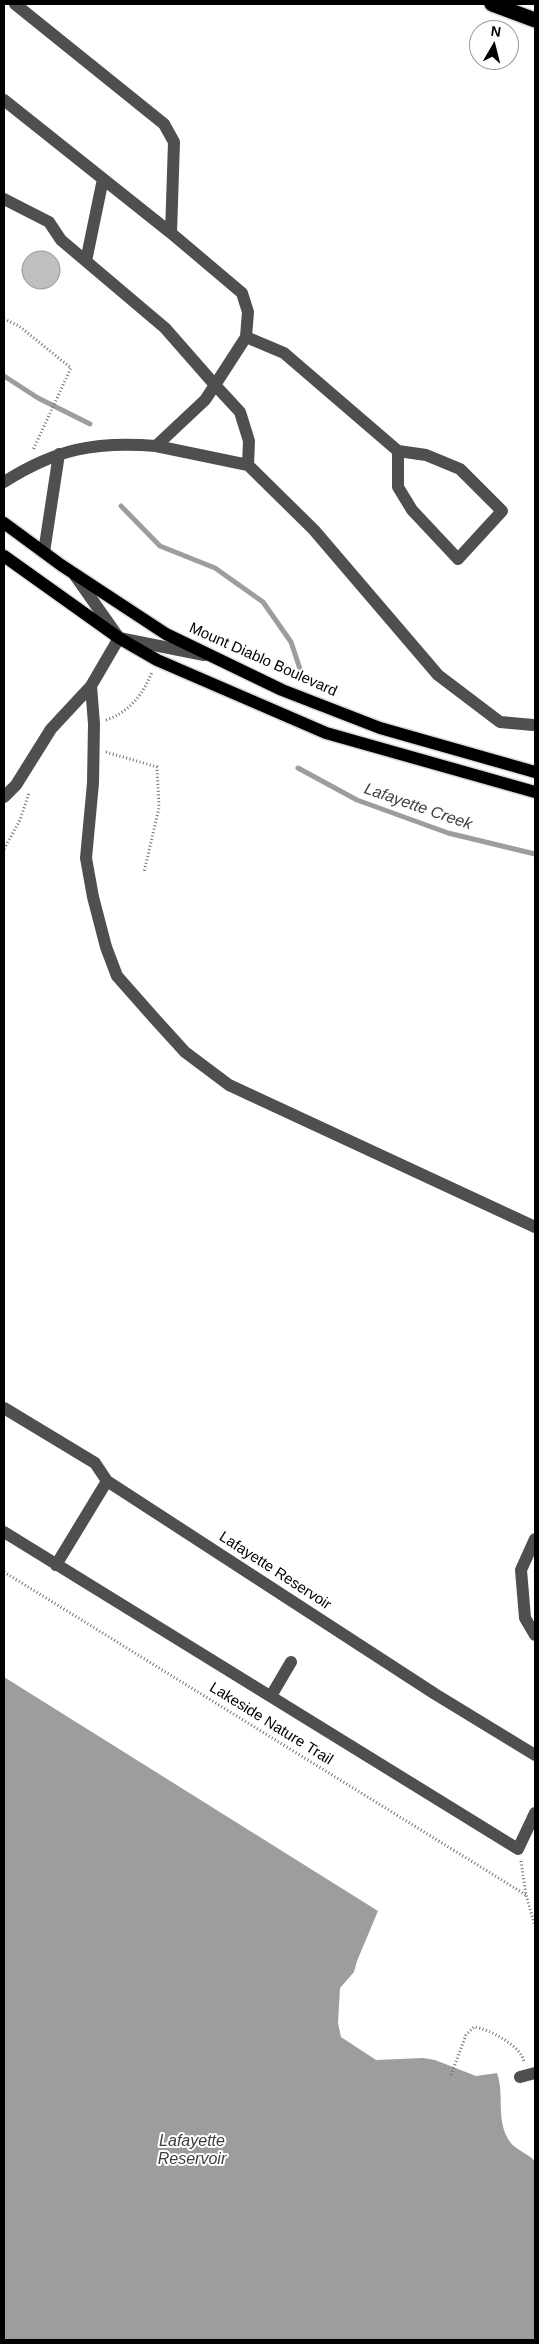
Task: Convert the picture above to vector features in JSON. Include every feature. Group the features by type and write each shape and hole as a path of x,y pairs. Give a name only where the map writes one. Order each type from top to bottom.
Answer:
{"highway":[{"path":"492,4 535,20"}],"main road":[{"name":"Mount Diablo Boulevard","path":"4,523 74,574 166,634 282,690 380,728 535,772"},
{"path":"4,556 119,638 157,660 326,733 535,792"}],"lane":[{"path":"15,4 164,124 174,142 171,233"},
{"path":"4,100 171,233 242,293 248,312 246,337 205,400 156,446"},
{"path":"86,261 103,179"},
{"path":"4,200 49,222 61,240 166,328 240,412 249,442 248,465"},
{"path":"246,337 284,353 398,451 426,455 460,469 502,511 458,559 412,510 398,486 398,451"},
{"path":"4,482 50,456 124,444 156,446 248,465 314,530 438,675 500,722 533,725"},
{"path":"44,552 59,454"},
{"path":"74,574 119,638 212,657"},
{"path":"4,797 16,785 51,729 90,686 119,638"},
{"path":"90,686 94,724 94,748 93,783 86,858 93,897 106,947 117,976 179,1046 229,1085 535,1227"},
{"name":"Lafayette Reservoir","path":"4,1408 96,1463 107,1481 435,1694 535,1755"},
{"path":"56,1565 107,1481"},
{"path":"4,1532 518,1849 535,1813"},
{"path":"535,1539 521,1570 525,1618 535,1635"},
{"path":"271,1696 291,1662"}],"path":[{"path":"4,319 19,326 71,368 23,470"},
{"path":"94,724 111,718 136,701 143,693 157,660"},
{"path":"94,748 157,767 159,808 144,872"},
{"path":"4,849 20,820 29,792"},
{"name":"Lakeside Nature Trail","path":"4,1572 526,1895"},
{"path":"518,1849 526,1895 535,1926"},
{"path":"450,2075 466,2035 474,2027 497,2034 520,2052 524,2058 527,2076"}],"water":[{"name":"Lafayette Reservoir","path":"4,1677 378,1911 354,1972 340,1988 338,2023 341,2037 376,2060 423,2058 435,2060 476,2076 497,2073 501,2117 505,2134 512,2145 535,2161 535,2340 4,2340"}],"building":[{"path":"41,251 54,257 60,270 54,283 41,289 28,283 22,270 28,257"}],"waterway":[{"name":"Lafayette Creek","path":"4,376 38,398 90,424"},
{"name":"Lafayette Creek","path":"121,506 160,546 215,568 263,602 291,642 302,675"},
{"name":"Lafayette Creek","path":"298,768 357,800 448,833 535,854"}]}
